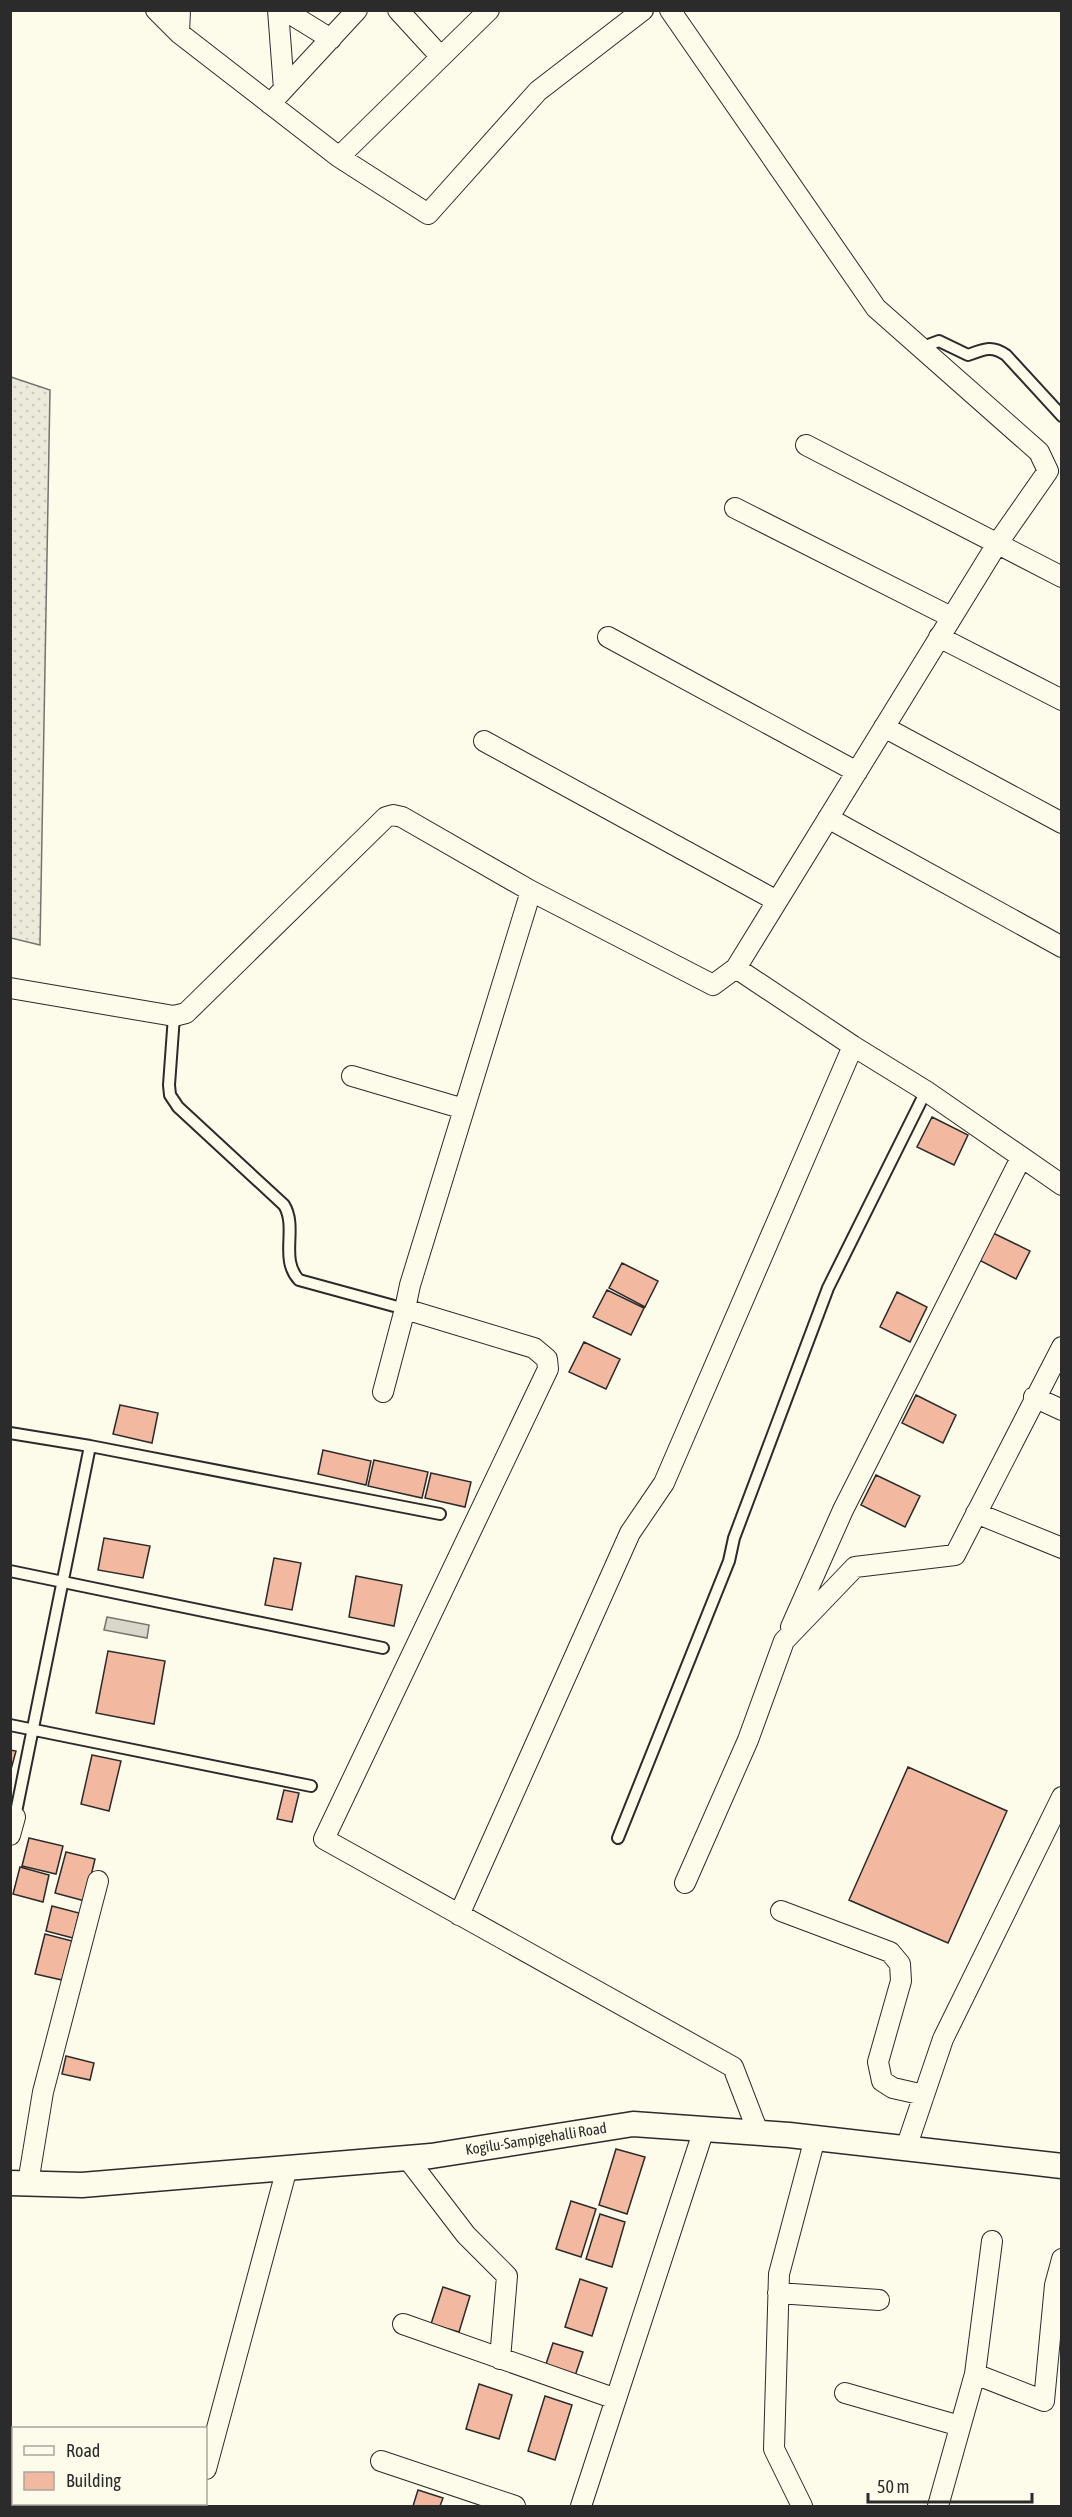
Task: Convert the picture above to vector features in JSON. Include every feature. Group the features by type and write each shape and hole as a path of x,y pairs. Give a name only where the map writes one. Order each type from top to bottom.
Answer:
{"street":[{"path":"156,10 179,33 339,157 428,214 538,91 644,10"},
{"path":"179,33 180,10"},
{"path":"278,10 284,89"},
{"path":"284,10 331,39"},
{"path":"270,104 357,10"},
{"path":"398,10 441,57"},
{"path":"339,157 489,10"},
{"path":"10,988 174,1016 186,1013 386,817 393,815 402,817 531,891 713,985 736,968 951,617 997,544 1048,471 1039,452 886,319 866,294 670,10"},
{"path":"806,445 1062,577"},
{"path":"735,508 951,617"},
{"path":"608,637 857,772"},
{"path":"939,637 1062,700"},
{"path":"884,727 1062,823"},
{"path":"484,741 777,902"},
{"path":"828,818 1062,947"},
{"path":"383,1392 410,1286 531,891"},
{"path":"736,968 853,1046 926,1091 1062,1185"},
{"path":"459,1915 630,1533 664,1483 853,1046"},
{"path":"352,1076 464,1109"},
{"path":"685,1883 748,1740 784,1641 843,1510 1021,1158"},
{"path":"405,1309 534,1348 547,1359 548,1369 324,1839 733,2067 758,2132"},
{"path":"784,1641 855,1567 955,1555 1034,1397 1062,1347"},
{"path":"1034,1397 1062,1410"},
{"path":"976,1513 1062,1548"},
{"path":"906,2148 943,2039 1062,1797"},
{"path":"19,2183 98,1881"},
{"path":"781,1911 890,1952 900,1964 901,1981 878,2062 882,2081 893,2088 924,2095"},
{"name":"Kogilu-Sampigehalli Road","path":"19,2183 82,2185 407,2158 633,2124 758,2132 1062,2166"},
{"path":"587,2505 616,2399 704,2129"},
{"path":"802,2506 774,2449 778,2274 816,2138"},
{"path":"407,2158 466,2235 507,2276 500,2359"},
{"path":"207,2465 287,2168"},
{"path":"938,2506 975,2374 992,2241"},
{"path":"975,2374 1044,2401 1055,2285 1062,2259"},
{"path":"778,2293 879,2300"},
{"path":"403,2324 616,2399"},
{"path":"845,2393 960,2426"},
{"path":"381,2461 515,2506"}],"lane":[{"path":"920,349 939,341 968,355 986,348 996,348 1006,355 1062,416"},
{"path":"174,1016 170,1095 178,1107 284,1205 289,1216 290,1264 293,1273 299,1280 405,1309"},
{"path":"618,1838 729,1561 734,1538 828,1288 926,1091"},
{"path":"10,1433 90,1446 440,1514"},
{"path":"13,1826 90,1446"},
{"path":"10,1571 383,1648"},
{"path":"10,1725 311,1786"}],"shaded area":[{"path":"11,377 50,390 40,945 11,938"},
{"path":"107,1617 149,1625 147,1638 104,1630"}],"building":[{"path":"932,1117 968,1135 954,1165 917,1147"},
{"path":"993,1233 1030,1251 1016,1279 979,1260"},
{"path":"622,1263 658,1281 645,1307 609,1288"},
{"path":"607,1290 644,1308 631,1335 593,1317"},
{"path":"897,1292 927,1307 910,1342 880,1327"},
{"path":"584,1342 620,1359 606,1389 569,1372"},
{"path":"916,1395 956,1415 943,1443 902,1423"},
{"path":"120,1405 158,1413 152,1443 113,1434"},
{"path":"323,1450 371,1461 366,1485 318,1474"},
{"path":"374,1460 428,1472 422,1498 368,1486"},
{"path":"431,1473 471,1482 465,1507 425,1498"},
{"path":"876,1475 920,1496 905,1527 861,1505"},
{"path":"104,1538 150,1546 143,1578 98,1570"},
{"path":"274,1558 301,1563 292,1610 265,1605"},
{"path":"356,1576 402,1585 394,1626 349,1617"},
{"path":"108,1651 165,1661 154,1724 96,1713"},
{"path":"10,1750 16,1751 10,1773"},
{"path":"92,1755 121,1761 109,1811 81,1804"},
{"path":"908,1767 1007,1811 948,1943 849,1900"},
{"path":"284,1790 299,1793 292,1822 277,1819"},
{"path":"29,1838 63,1846 56,1874 22,1866"},
{"path":"66,1852 95,1859 85,1901 55,1893"},
{"path":"20,1867 49,1875 43,1902 13,1894"},
{"path":"52,1906 79,1913 73,1938 46,1931"},
{"path":"45,1934 72,1941 62,1980 35,1974"},
{"path":"66,2056 94,2063 90,2080 62,2074"},
{"path":"616,2149 645,2157 627,2214 599,2205"},
{"path":"571,2201 596,2209 581,2257 556,2249"},
{"path":"600,2214 625,2222 612,2267 586,2259"},
{"path":"580,2279 607,2288 592,2336 565,2327"},
{"path":"443,2287 470,2296 459,2332 431,2324"},
{"path":"553,2343 583,2352 575,2376 545,2367"},
{"path":"479,2384 512,2395 499,2439 466,2429"},
{"path":"545,2396 572,2405 555,2460 528,2451"},
{"path":"418,2490 443,2498 440,2506 413,2506"}]}
